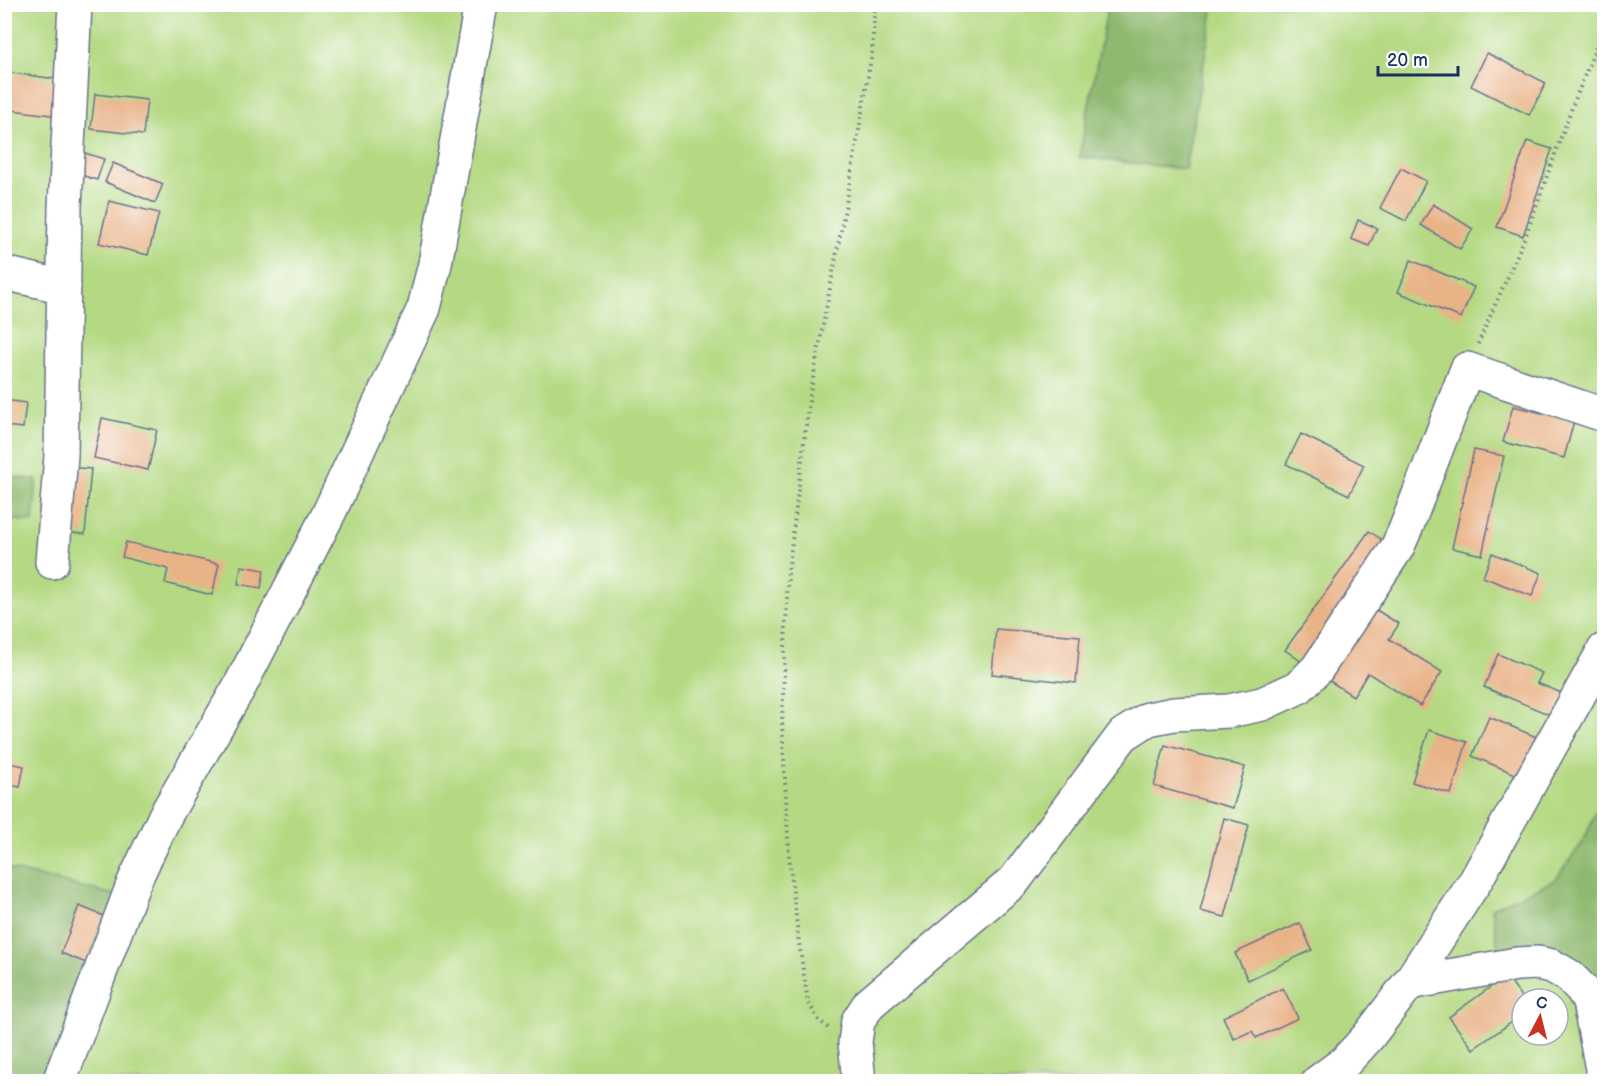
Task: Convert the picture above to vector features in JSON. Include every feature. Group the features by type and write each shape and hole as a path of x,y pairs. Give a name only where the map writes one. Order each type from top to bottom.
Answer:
{"street":[{"path":"52,562 61,456 65,207 75,4"},
{"path":"59,1082 134,882 165,816 242,684 328,515 424,308 435,264 481,4"},
{"path":"4,273 64,287"},
{"path":"859,1082 855,1042 858,1021 869,1004 1014,881 1124,735 1148,719 1174,714 1229,711 1262,704 1299,687 1317,669 1397,548 1467,369 1605,415"},
{"path":"1318,1082 1346,1062 1409,983 1476,879 1605,650"},
{"path":"1409,983 1517,964 1537,963 1552,966 1569,976 1582,989 1588,1002 1605,1079"}],"path":[{"path":"855,1042 834,1034 818,1019 808,1002 789,857 782,722 788,573 810,394 872,53 875,4"},
{"path":"1467,369 1525,237 1570,110 1605,27"}],"green space":[{"path":"5,5 1604,5 1604,1081 5,1082"},
{"path":"1108,5 1214,5 1185,169 1079,157"},
{"path":"5,476 37,480 33,522 5,519"},
{"path":"1604,794 1604,1081 1596,1053 1570,997 1570,987 1565,987 1556,967 1500,960 1492,908 1555,880 1583,842"},
{"path":"5,868 127,898 54,1081 5,1082"}],"building":[{"path":"1487,53 1546,83 1529,115 1471,86"},
{"path":"4,72 64,80 59,116 4,109"},
{"path":"95,94 147,100 143,135 91,129"},
{"path":"1527,141 1552,149 1523,236 1497,227"},
{"path":"85,153 104,159 97,180 78,174"},
{"path":"113,163 163,184 155,203 105,182"},
{"path":"1401,168 1426,181 1406,221 1380,208"},
{"path":"109,201 159,213 148,255 99,243"},
{"path":"1433,204 1473,229 1460,249 1421,225"},
{"path":"1358,220 1377,228 1369,246 1351,239"},
{"path":"1411,260 1474,287 1461,318 1398,292"},
{"path":"4,400 26,403 23,428 4,426"},
{"path":"1513,406 1574,421 1564,458 1503,442"},
{"path":"102,418 157,430 148,470 94,458"},
{"path":"1301,434 1364,465 1349,495 1286,464"},
{"path":"1474,450 1504,456 1482,555 1452,548"},
{"path":"66,467 91,469 85,534 61,532"},
{"path":"1369,531 1389,545 1305,664 1285,650"},
{"path":"126,542 219,564 212,595 165,583 168,569 122,557"},
{"path":"1492,553 1541,573 1532,596 1483,577"},
{"path":"241,566 264,570 261,588 238,584"},
{"path":"1370,606 1399,624 1389,639 1442,672 1420,706 1368,673 1353,696 1325,678"},
{"path":"996,629 1080,636 1076,683 992,674"},
{"path":"1498,654 1542,673 1537,683 1564,694 1555,717 1484,687"},
{"path":"1489,717 1541,739 1525,778 1472,756"},
{"path":"1429,730 1467,742 1451,794 1412,782"},
{"path":"1165,745 1245,767 1233,808 1154,786"},
{"path":"4,762 24,766 20,787 4,784"},
{"path":"1224,818 1249,825 1225,917 1200,911"},
{"path":"79,906 104,916 86,963 61,953"},
{"path":"1300,923 1312,950 1248,980 1235,953"},
{"path":"1506,976 1514,987 1510,987 1510,1023 1473,1049 1449,1017"},
{"path":"1283,988 1298,1018 1256,1038 1252,1031 1234,1039 1223,1017"}]}
